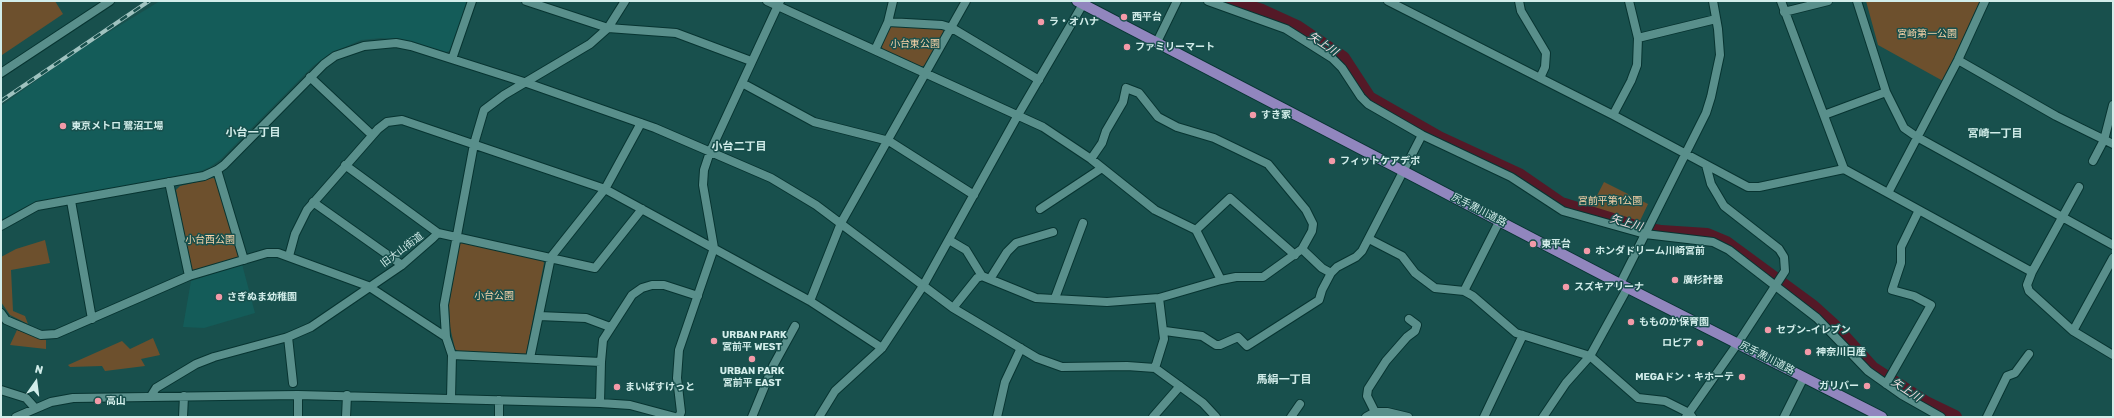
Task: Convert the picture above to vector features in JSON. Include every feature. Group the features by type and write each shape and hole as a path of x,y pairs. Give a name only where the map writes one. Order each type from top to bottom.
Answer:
{"main road":[{"name":"尻手黒川道路","path":"1080,3 1500,220 1624,286 1882,417"}],"street":[{"path":"1,73 110,1"},
{"path":"452,59 472,1"},
{"path":"526,1 608,28 676,33 751,61"},
{"path":"451,398 452,355 446,337 444,305 455,237 474,144 484,110 504,95 527,83 590,44 608,28 625,1"},
{"path":"768,1 779,3 876,50 1043,127 1091,159 1155,210 1196,230 1221,280"},
{"path":"876,50 888,22 893,1"},
{"path":"810,301 842,223 966,1"},
{"path":"1157,42 1176,1"},
{"path":"1208,1 1286,28 1332,58 1342,68 1360,97 1368,104 1422,135 1510,177 1563,210 1645,234 1713,242 1729,250 1777,284 1817,318 1842,342 1859,364 1886,384 1941,417"},
{"path":"1388,1 1613,114 1748,187 1759,187 1844,169 2032,272"},
{"path":"1519,1 1521,12 1546,53 1545,66 1540,78"},
{"path":"1613,114 1631,81 1637,65 1638,38 1629,1"},
{"path":"1542,417 1566,383 1590,356 1624,286 1645,234 1706,113 1714,85 1720,55 1713,1"},
{"path":"1781,1 1844,169"},
{"path":"1784,12 1828,1"},
{"path":"1857,1 1886,92 1904,128 1917,137 2113,245"},
{"path":"1888,193 1958,60 1985,1"},
{"path":"679,417 681,412 677,378 679,350 714,248 703,185 704,170 710,152 779,3"},
{"path":"819,417 835,391 882,348 923,286 1039,80 1080,3"},
{"path":"1638,38 1716,19"},
{"path":"888,22 942,25 952,28 1039,80"},
{"path":"1,226 37,206 204,176 217,170 224,165 310,77 335,56 350,49 380,43 396,43 411,46 527,83 641,123 771,178 816,205 842,223 953,308 1046,362 1062,367 1127,366 1154,368 1203,404 1216,417"},
{"path":"1958,60 2056,116 2113,144"},
{"path":"310,77 372,136"},
{"path":"742,83 814,122 889,141 974,195"},
{"path":"953,308 977,278 986,278 1036,298 1107,302 1160,298 1221,280 1236,277 1263,277 1299,252 1312,231 1313,224 1306,210 1268,164 1260,158 1214,138 1177,127 1158,117 1139,93 1126,88 1123,102 1106,131 1102,143 1091,159"},
{"path":"1824,115 1886,92"},
{"path":"2093,161 2104,140 2113,105"},
{"path":"289,256 295,234 307,210 313,202 345,165 387,122 402,120 605,189 810,301 882,348"},
{"path":"530,358 551,257 605,189 641,123"},
{"path":"1165,331 1202,336 1216,345 1220,345 1238,337 1247,346 1319,300 1322,290 1331,273 1337,267 1356,258 1368,240 1422,135"},
{"path":"345,165 438,233"},
{"path":"1368,240 1402,256 1415,273 1435,288 1464,291 1473,296 1516,332 1590,356 1638,398 1665,401 1689,416 1785,271 1784,257 1779,249 1724,206 1711,184 1706,165"},
{"path":"1040,209 1102,168"},
{"path":"217,170 244,260"},
{"path":"169,182 189,276"},
{"path":"2079,187 2032,272 2027,285 2029,291 2073,331 2112,352"},
{"path":"1196,230 1230,198 1299,252 1331,273"},
{"path":"71,200 92,319"},
{"path":"313,202 402,265"},
{"name":"旧大山街道","path":"151,396 160,385 196,364 214,357 288,338 311,327 368,286 402,265 438,233 596,268 642,209"},
{"path":"1886,384 1931,305 1914,296 1892,290 1901,263 1901,247 1919,210"},
{"path":"1464,291 1500,220"},
{"path":"1055,298 1082,223"},
{"path":"986,278 1006,252 1016,243 1053,232"},
{"path":"949,240 966,250 986,278"},
{"path":"1,313 6,320 41,334 56,334 189,276 267,253 278,253 368,286 446,337"},
{"path":"2073,331 2113,258"},
{"path":"600,403 602,346 610,327 632,295 642,288 652,285 664,285 698,296"},
{"path":"1154,368 1164,339 1165,331 1160,298"},
{"path":"539,316 586,318 610,327"},
{"path":"1374,412 1367,396 1368,389 1386,361 1407,337 1415,331 1417,325 1409,319"},
{"path":"752,417 773,366 795,326"},
{"path":"1484,417 1523,335"},
{"path":"288,338 293,383"},
{"path":"998,417 1005,382 1021,348"},
{"path":"1987,417 2006,376 2015,372 2028,354"},
{"path":"452,355 601,362"},
{"path":"1784,417 1804,378"},
{"path":"1153,417 1180,386"},
{"path":"1,390 26,398 35,408"},
{"path":"298,395 298,417"},
{"path":"346,417 347,395"},
{"path":"16,417 25,415 35,408 51,402 73,398 347,395 630,405 675,417"},
{"path":"183,417 184,396"},
{"path":"498,417 499,400"},
{"path":"1291,417 1300,404"},
{"path":"1366,417 1374,412 1388,412 1408,417"}],"shaded area":[{"path":"160,1 467,1 451,50 446,52 403,40 381,38 361,40 330,54 313,66 221,159 210,167 196,173 42,202 27,206 1,221 1,106 76,52"},
{"name":"さぎぬま幼稚園","path":"242,264 255,313 204,328 183,327 191,281"}],"green space":[{"path":"1,1 55,1 63,14 2,55"},
{"name":"宮崎第一公園","path":"1866,1 1980,1 1943,81 1878,45"},
{"name":"小台東公園","path":"896,24 942,27 945,31 926,65 920,67 883,50 881,44 889,27"},
{"name":"小台西公園","path":"213,178 217,179 240,253 239,257 195,272 190,268 176,190 180,186"},
{"name":"宮前平第1公園","path":"1604,182 1648,204 1639,223 1589,211"},
{"path":"45,240 50,263 11,270 13,311 25,316 28,324 10,315 1,302 1,257 16,249"},
{"name":"小台公園","path":"464,242 542,259 544,263 526,354 523,356 460,353 455,349 450,327 449,304 459,244"},
{"path":"17,330 46,340 46,349 10,345"},
{"path":"153,338 160,355 141,359 145,366 105,371 102,366 70,367 68,365 122,341 130,349"}],"waterway":[{"name":"矢上川","path":"1229,1 1262,11 1297,27 1343,58 1369,98 1439,138 1519,175 1561,204 1632,226 1661,232 1707,235 1726,243 1813,307 1834,326 1872,368 1926,403 1955,417"}],"railway":[{"path":"1,101 149,1"}],"place":[{"name":"西平台","path":"1124,17"},
{"name":"ラ・オハナ","path":"1041,22"},
{"name":"ファミリーマート","path":"1127,47"},
{"name":"すき家","path":"1253,115"},
{"name":"東京メトロ 鷺沼工場","path":"63,126"},
{"name":"フィットケアデポ","path":"1332,161"},
{"name":"東平台","path":"1533,244"},
{"name":"ホンダドリーム川崎宮前","path":"1587,251"},
{"name":"廣杉計器","path":"1675,280"},
{"name":"スズキアリーナ","path":"1566,287"},
{"name":"さぎぬま幼稚園","path":"219,297"},
{"name":"もものか保育園","path":"1631,322"},
{"name":"セブン-イレブン","path":"1768,330"},
{"name":"URBAN PARK 宮前平 WEST","path":"714,341"},
{"name":"ロピア","path":"1700,343"},
{"name":"神奈川日産","path":"1808,352"},
{"name":"URBAN PARK 宮前平 EAST","path":"752,359"},
{"name":"MEGAドン・キホーテ","path":"1742,377"},
{"name":"ガリバー","path":"1867,386"},
{"name":"まいばすけっと","path":"617,387"},
{"name":"高山","path":"98,401"}],"district":[{"name":"小台一丁目","path":"253,133"},
{"name":"宮崎一丁目","path":"1995,134"},
{"name":"小台二丁目","path":"739,147"},
{"name":"馬絹一丁目","path":"1284,380"}]}
